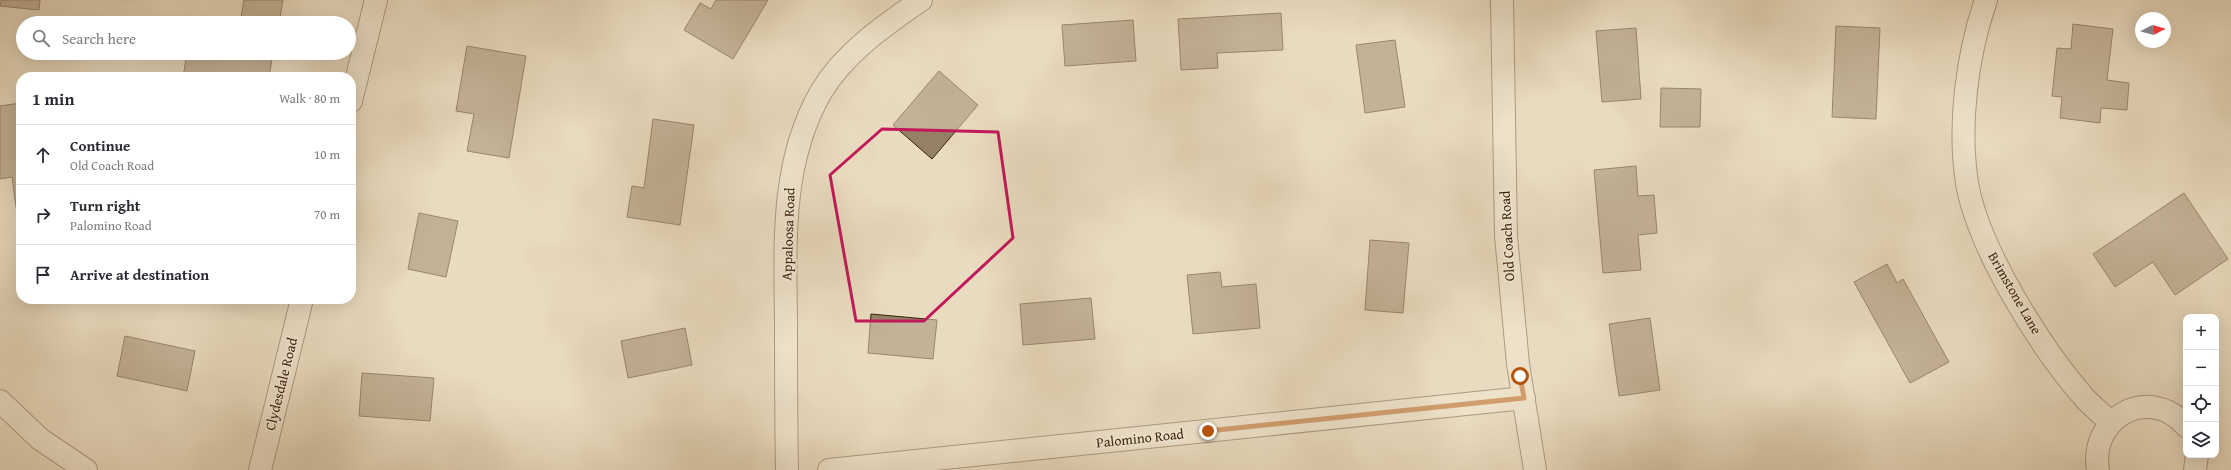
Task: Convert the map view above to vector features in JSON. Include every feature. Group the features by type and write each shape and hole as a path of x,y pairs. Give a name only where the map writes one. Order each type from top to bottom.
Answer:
{"street":[{"path":"356,81 376,0"},
{"name":"Appaloosa Road","path":"787,470 785,230 790,179 803,132 821,91 844,63 870,37 921,0"},
{"name":"Old Coach Road","path":"1502,0 1506,236 1513,322 1534,470"},
{"name":"Brimstone Lane","path":"1986,0 1974,42 1966,87 1964,136 1967,183 1978,223 2002,275 2048,349 2082,396 2110,422"},
{"name":"Clydesdale Road","path":"260,470 301,304"},
{"name":"Palomino Road","path":"829,470 1524,398"},
{"path":"0,400 40,439 86,470"},
{"path":"2098,470 2097,450 2099,440 2110,422 2129,410 2151,407 2172,414 2183,423"},
{"path":"2195,470 2197,458"}],"highlighted area":[{"path":"882,129 998,132 1013,238 924,321 856,321 830,175"}],"building":[{"path":"1,0 40,0 39,10 0,6"},
{"path":"244,0 283,0 280,16 241,16"},
{"path":"716,0 768,0 733,59 684,30 700,3 711,9"},
{"path":"1281,13 1283,50 1217,53 1218,68 1181,70 1178,19"},
{"path":"1133,20 1136,61 1065,66 1062,25"},
{"path":"2073,24 2113,29 2107,80 2129,83 2127,110 2101,108 2100,123 2060,118 2062,97 2052,96 2057,48 2071,49"},
{"path":"1836,26 1880,28 1876,119 1832,117"},
{"path":"1636,28 1641,99 1602,102 1596,31"},
{"path":"1395,40 1405,107 1365,113 1356,45"},
{"path":"467,46 526,56 509,158 467,151 474,114 456,111"},
{"path":"186,60 272,60 270,72 184,72"},
{"path":"939,71 978,105 932,159 893,125"},
{"path":"1661,88 1701,89 1700,127 1660,127"},
{"path":"16,104 16,207 12,177 0,179 0,106"},
{"path":"653,119 694,125 680,225 627,217 632,186 644,188"},
{"path":"1636,166 1638,196 1654,195 1657,233 1638,235 1641,270 1603,273 1594,170"},
{"path":"2184,193 2228,259 2175,295 2153,262 2115,287 2093,254"},
{"path":"419,213 458,221 446,277 408,269"},
{"path":"1370,240 1409,243 1403,313 1365,310"},
{"path":"1887,264 1897,283 1903,279 1949,362 1910,383 1854,282"},
{"path":"1220,272 1222,287 1256,284 1260,328 1193,334 1187,275"},
{"path":"1091,298 1095,339 1023,345 1020,304"},
{"path":"871,314 937,320 933,359 868,353"},
{"path":"1650,318 1660,390 1619,396 1609,324"},
{"path":"685,328 692,365 628,378 621,341"},
{"path":"125,336 195,351 187,391 117,376"},
{"path":"362,373 434,378 430,421 359,416"}],"route":[{"path":"1208,431 1524,398 1520,376"}]}
